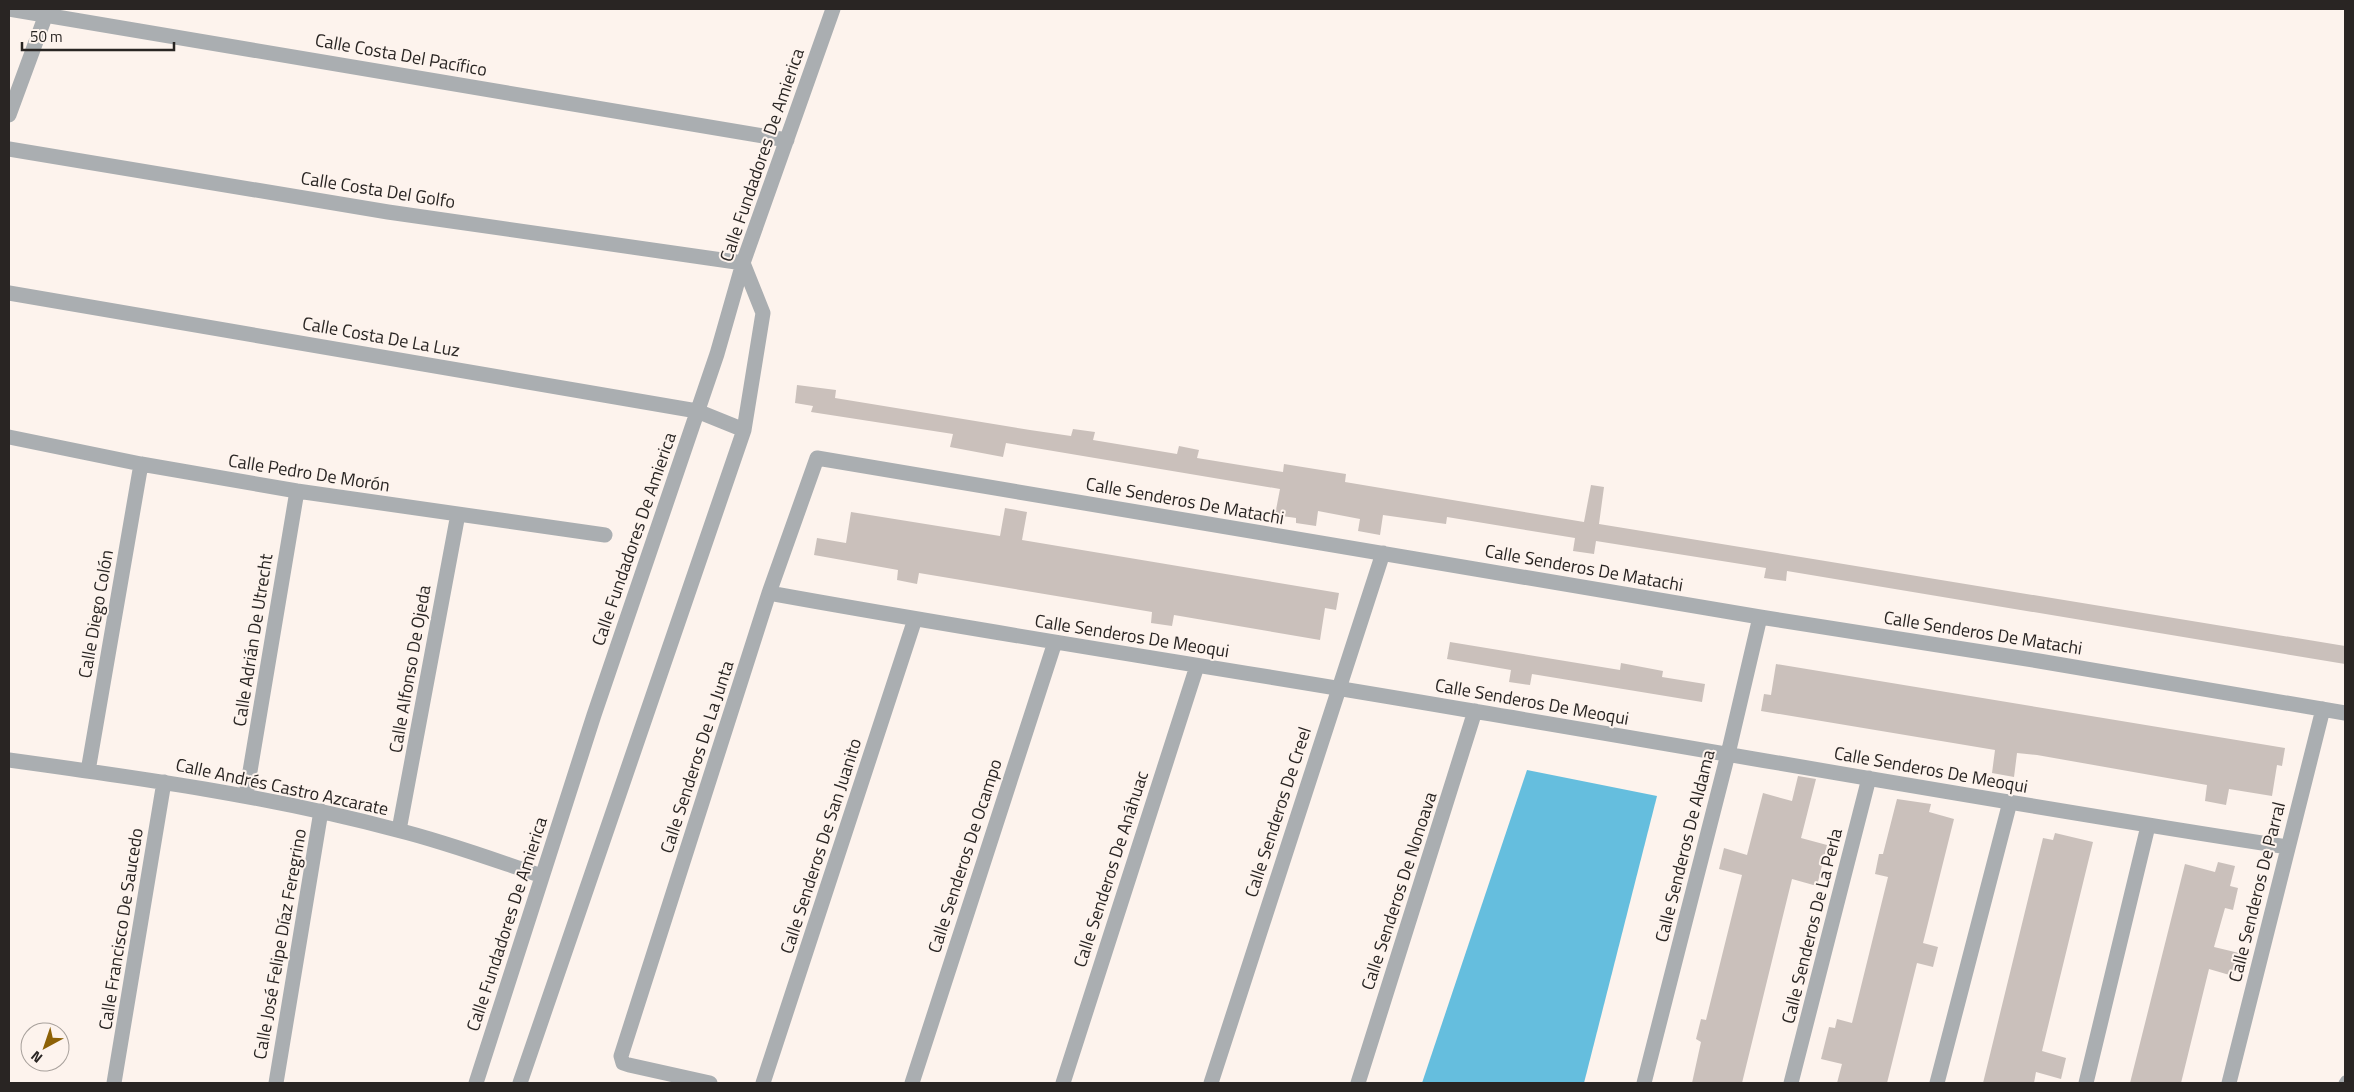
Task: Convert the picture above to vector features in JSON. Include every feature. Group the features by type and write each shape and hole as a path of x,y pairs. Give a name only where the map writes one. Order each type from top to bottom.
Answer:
{"street":[{"name":"Calle Costa Del Pacífico","path":"9,9 48,12 787,140"},
{"name":"Calle Fundadores De Amierica","path":"476,1083 594,715 717,354 743,262 833,9"},
{"path":"9,115 48,12"},
{"name":"Calle Costa Del Golfo","path":"9,148 388,212 743,262"},
{"path":"520,1083 744,430 763,313 743,262"},
{"name":"Calle Costa De La Luz","path":"9,293 697,411 744,430"},
{"name":"Calle Pedro De Morón","path":"9,437 141,464 297,491 606,535"},
{"name":"Calle Senderos De Matachi","path":"816,458 1760,617 2039,661 2345,713"},
{"name":"Calle Senderos De La Junta","path":"710,1083 629,1065 621,1060 622,1052 769,593 816,458"},
{"name":"Calle Diego Colón","path":"88,771 141,464"},
{"name":"Calle Adrián De Utrecht","path":"246,795 297,491"},
{"name":"Calle Alfonso De Ojeda","path":"399,830 458,514"},
{"name":"Calle Senderos De Creel","path":"1211,1083 1383,554"},
{"name":"Calle Senderos De Meoqui","path":"769,593 2148,826 2288,847"},
{"name":"Calle Senderos De Aldama","path":"1644,1083 1728,754 1760,617"},
{"name":"Calle Senderos De San Juanito","path":"763,1083 915,619"},
{"name":"Calle Senderos De Ocampo","path":"912,1083 1055,642"},
{"name":"Calle Senderos De Anáhuac","path":"1063,1083 1197,666"},
{"name":"Calle Senderos De Parral","path":"2229,1083 2323,709"},
{"name":"Calle Senderos De Nonoava","path":"1358,1083 1475,711"},
{"name":"Calle Andrés Castro Azcarate","path":"9,760 246,795 321,811 399,830 542,876"},
{"name":"Calle Senderos De La Perla","path":"1791,1083 1869,778"},
{"name":"Calle Francisco De Saucedo","path":"114,1083 164,782"},
{"path":"1937,1083 2010,802"},
{"name":"Calle José Felipe Díaz Feregrino","path":"276,1083 321,811"},
{"path":"2086,1083 2148,826"}],"water":[{"path":"1527,770 1657,796 1584,1083 1422,1083"}],"building":[{"path":"797,385 836,390 835,398 1030,430 1071,436 1073,429 1095,432 1093,440 1177,454 1179,446 1199,450 1197,458 1283,472 1284,464 1346,474 1345,482 1584,522 1591,485 1604,487 1599,524 2345,646 2345,664 1787,571 1786,581 1764,578 1766,568 1596,541 1594,554 1573,551 1575,538 1447,517 1446,524 1383,515 1380,535 1358,531 1360,519 1318,511 1316,526 1296,523 1296,518 1275,515 1280,489 1006,443 1003,457 950,447 953,434 811,412 813,406 795,403"},
{"path":"1005,508 1027,512 1022,540 1339,593 1336,610 1325,608 1320,640 1174,615 1172,626 1151,623 1152,612 919,573 917,584 897,580 898,570 814,555 817,538 846,543 851,512 1000,536"},
{"path":"1450,642 1620,670 1621,663 1663,671 1662,677 1705,684 1702,702 1532,674 1530,685 1509,682 1511,670 1447,659"},
{"path":"1776,664 2285,748 2282,766 2277,765 2272,796 2229,789 2226,805 2205,801 2207,785 2037,755 2017,753 2014,777 1992,773 1995,750 1761,711 1764,694 1771,695"},
{"path":"1798,776 1816,779 1801,838 1827,845 1817,886 1792,879 1742,1083 1692,1083 1701,1042 1696,1039 1701,1019 1706,1020 1742,875 1719,869 1724,848 1747,855 1763,793 1792,801"},
{"path":"1897,799 1931,804 1929,812 1954,819 1923,943 1938,947 1933,967 1917,963 1887,1083 1837,1083 1842,1064 1821,1059 1829,1027 1835,1028 1837,1019 1852,1023 1888,877 1875,874 1879,854 1883,854"},
{"path":"2055,833 2093,842 2042,1051 2066,1058 2061,1079 2036,1072 2034,1083 1983,1083 2043,838 2053,840"},
{"path":"2218,862 2235,866 2230,886 2238,888 2233,910 2225,908 2214,947 2239,953 2233,976 2209,969 2181,1083 2130,1083 2185,864 2215,872"}]}
